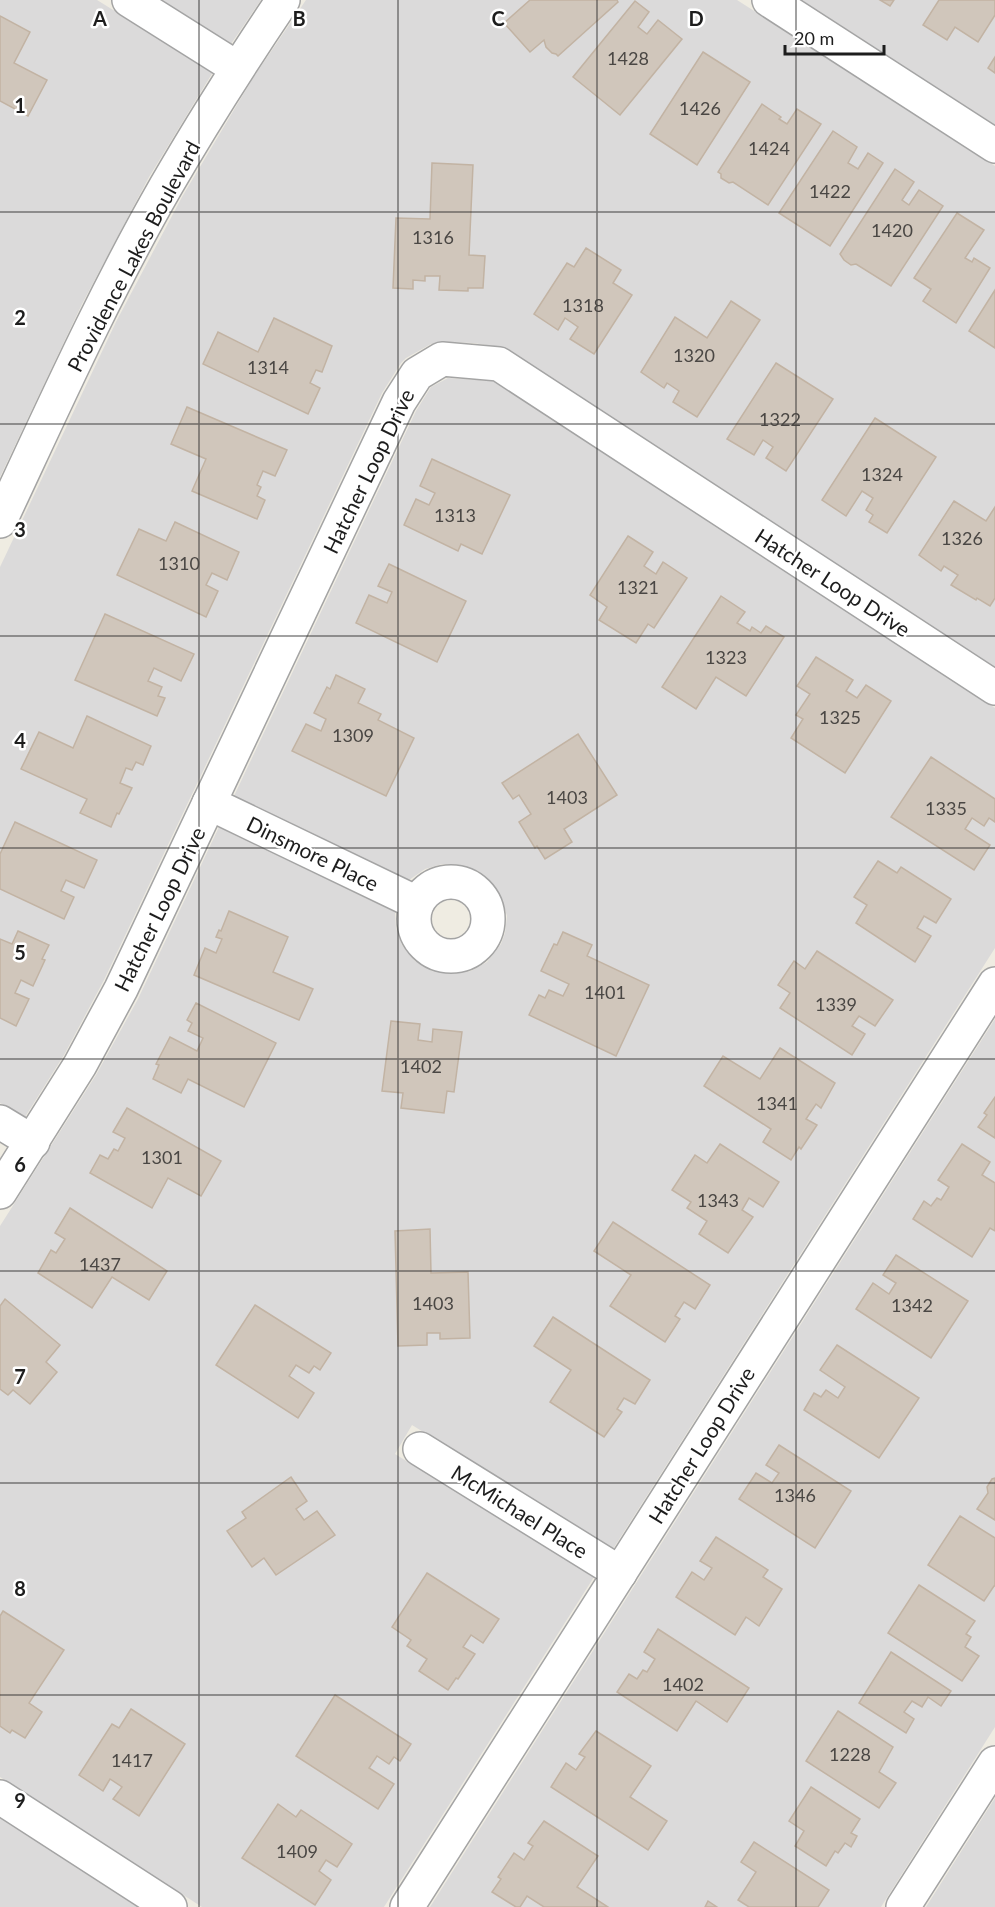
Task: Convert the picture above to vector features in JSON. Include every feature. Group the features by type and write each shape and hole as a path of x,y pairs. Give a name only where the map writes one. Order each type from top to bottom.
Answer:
{"street":[{"path":"129,0 237,68"},
{"name":"Providence Lakes Boulevard","path":"0,521 99,313 166,187 237,68 283,0"},
{"path":"768,0 995,146"},
{"name":"Hatcher Loop Drive","path":"0,1192 80,1065 121,989 399,402 417,374 442,360 499,364 995,688"},
{"name":"Dinsmore Place","path":"209,803 417,903"},
{"name":"Hatcher Loop Drive","path":"407,1907 995,984"},
{"path":"0,1122 33,1142"},
{"name":"McMichael Place","path":"420,1449 620,1573"},
{"path":"903,1907 995,1763"},
{"path":"0,1797 171,1907"}],"shaded area":[{"path":"0,0 97,0 213,72 149,177 82,304 0,477"},
{"path":"161,0 261,0 231,44"},
{"path":"306,0 737,0 995,166 995,667 509,350 473,343 431,344 401,363 382,393 104,980 64,1055 25,1117 0,1103 0,567 116,322 182,197 253,78"},
{"path":"800,0 995,0 995,126"},
{"path":"448,378 494,381 995,708 995,948 613,1549 412,1425 395,1454 594,1577 384,1907 202,1907 0,1777 0,1226 96,1075 138,999 219,827 395,912 396,928 402,945 415,961 432,971 452,974 471,971 487,962 501,944 507,916 502,899 492,884 478,871 460,865 442,864 425,869 409,880 234,796 416,411 431,387"},
{"path":"995,1019 995,1727 881,1907 430,1907"},
{"path":"995,1798 995,1907 926,1907"},
{"path":"0,1817 139,1907 0,1907"}],"building":[{"path":"530,0 617,0 618,2 558,56 546,47 544,40 530,52 504,23"},
{"path":"880,0 894,0 890,6"},
{"path":"939,0 995,0 995,15 978,42 955,27 947,40 923,25"},
{"path":"635,1 649,12 638,27 647,34 658,20 682,39 620,115 573,77"},
{"path":"0,16 30,32 14,63 47,80 28,116 0,101"},
{"path":"703,52 750,82 697,165 650,134"},
{"path":"995,57 995,73 988,68"},
{"path":"762,104 787,124 797,109 821,124 768,205 733,182 729,183 721,178 718,172"},
{"path":"833,131 857,147 848,163 858,169 868,153 883,163 830,246 779,213"},
{"path":"432,163 473,165 469,255 485,256 483,288 468,288 468,291 439,290 440,276 425,276 425,281 413,280 413,289 393,288 396,218 430,219"},
{"path":"895,169 914,182 902,200 909,205 919,190 943,206 891,286 856,264 851,265 840,254"},
{"path":"957,213 984,230 965,258 972,262 974,258 990,268 956,323 923,301 931,289 914,278"},
{"path":"586,248 621,270 613,283 632,295 594,354 570,339 578,327 565,318 558,330 534,314 567,263 574,267"},
{"path":"995,290 995,348 969,331"},
{"path":"731,301 760,320 697,417 673,402 679,391 667,383 664,388 641,372 675,317 707,338"},
{"path":"274,318 332,346 322,372 316,370 310,383 320,388 308,414 203,364 218,332 258,352"},
{"path":"776,363 833,399 786,471 766,458 773,447 763,440 754,455 727,439"},
{"path":"187,407 287,450 275,476 263,471 257,485 261,487 257,496 265,500 257,519 192,491 206,459 171,444"},
{"path":"875,418 936,457 887,533 869,522 873,515 866,510 873,498 862,491 846,516 822,500"},
{"path":"432,459 510,495 482,554 461,544 458,551 404,525 416,499 429,505 435,493 420,486"},
{"path":"954,501 986,521 995,507 995,598 990,606 951,585 958,575 944,566 941,571 919,555"},
{"path":"175,522 239,552 227,580 212,573 206,585 218,591 206,617 117,575 139,529 166,541"},
{"path":"628,536 653,552 644,566 656,574 663,562 687,578 654,628 648,624 636,643 599,620 607,607 590,595"},
{"path":"389,564 466,601 437,662 356,623 369,595 387,603 392,592 378,586"},
{"path":"721,596 745,612 737,623 750,631 752,627 761,633 766,626 784,637 746,696 716,677 696,709 662,687"},
{"path":"105,614 194,654 181,681 154,668 148,681 162,687 158,696 165,698 157,716 75,680"},
{"path":"816,657 853,680 846,691 857,698 866,685 891,701 845,773 791,738 803,719 796,715 810,694 797,686"},
{"path":"336,675 365,689 358,703 381,714 378,720 414,738 386,796 292,751 306,724 321,731 326,719 314,713 327,687 330,689"},
{"path":"87,716 151,746 143,765 136,762 132,770 126,768 120,783 132,788 111,827 80,813 87,799 21,769 39,732 73,748"},
{"path":"578,734 617,795 564,829 572,842 545,859 537,846 535,848 519,822 531,814 519,795 513,799 502,783"},
{"path":"931,757 995,799 995,822 989,818 984,826 972,818 965,829 990,845 974,870 891,817"},
{"path":"15,822 97,860 84,888 66,880 61,891 74,897 64,919 0,889 0,854"},
{"path":"878,861 897,873 901,867 951,899 936,923 924,916 917,928 931,936 915,962 856,923 867,905 854,897"},
{"path":"229,911 288,937 273,972 313,989 299,1020 194,975 205,948 216,953 222,939 216,937"},
{"path":"18,931 49,945 33,986 21,980 15,993 29,999 16,1026 0,1018 0,939 12,944"},
{"path":"563,932 592,945 587,956 649,985 616,1056 529,1015 539,995 545,998 549,990 563,996 569,984 541,971 554,944 557,945"},
{"path":"817,951 893,1000 875,1026 859,1016 852,1026 865,1034 852,1055 780,1008 790,993 778,985 794,961 805,969"},
{"path":"196,1003 276,1043 244,1107 188,1079 181,1093 153,1079 159,1065 156,1064 170,1037 197,1051 203,1038 188,1031 192,1023 187,1020"},
{"path":"391,1021 420,1024 418,1040 432,1042 433,1029 462,1032 454,1092 447,1091 444,1113 401,1108 403,1093 382,1091"},
{"path":"780,1048 835,1083 821,1108 816,1104 806,1119 817,1125 791,1160 763,1142 771,1129 704,1086 723,1056 760,1079"},
{"path":"995,1097 995,1138 978,1127 987,1115 984,1113"},
{"path":"127,1108 221,1161 201,1196 168,1178 152,1208 90,1173 100,1155 108,1159 114,1149 118,1151 125,1138 113,1132"},
{"path":"720,1144 779,1182 763,1207 749,1198 742,1210 753,1217 728,1253 699,1234 707,1221 687,1208 691,1202 672,1190 695,1155 707,1163"},
{"path":"962,1144 990,1162 982,1175 995,1183 995,1231 990,1228 972,1257 913,1219 924,1201 931,1206 937,1198 941,1200 949,1187 938,1180"},
{"path":"70,1208 167,1271 149,1300 112,1277 92,1308 38,1273 51,1250 56,1253 65,1239 55,1233"},
{"path":"613,1222 710,1285 695,1309 684,1302 675,1316 680,1319 665,1342 610,1306 631,1275 594,1251"},
{"path":"430,1229 431,1273 468,1272 470,1338 440,1339 440,1333 427,1333 427,1345 398,1346 395,1231"},
{"path":"896,1255 968,1301 931,1358 856,1309 873,1283 889,1294 896,1283 883,1275"},
{"path":"5,1299 60,1345 46,1362 57,1372 30,1404 13,1390 8,1395 0,1389 0,1306"},
{"path":"255,1305 331,1353 320,1370 314,1366 309,1373 296,1365 289,1376 314,1393 298,1418 216,1365"},
{"path":"553,1317 650,1380 635,1404 624,1398 617,1409 622,1412 604,1437 550,1402 571,1370 534,1346"},
{"path":"837,1345 919,1398 879,1458 804,1410 814,1393 821,1397 826,1390 838,1398 845,1387 820,1370"},
{"path":"779,1445 851,1491 815,1548 739,1499 756,1473 772,1483 779,1473 766,1465"},
{"path":"291,1477 307,1501 296,1509 304,1520 317,1511 335,1535 276,1575 264,1558 252,1567 227,1531 246,1518 242,1512"},
{"path":"995,1478 995,1520 977,1509 988,1493 987,1487"},
{"path":"960,1516 995,1538 995,1586 984,1601 928,1565"},
{"path":"716,1537 768,1570 763,1577 782,1589 759,1626 746,1617 735,1635 676,1597 692,1572 704,1580 712,1568 700,1561"},
{"path":"427,1573 499,1619 483,1643 471,1635 463,1647 475,1654 448,1690 419,1671 427,1659 407,1646 411,1640 392,1627"},
{"path":"919,1585 975,1621 966,1634 971,1637 965,1647 979,1656 962,1681 888,1633"},
{"path":"3,1611 64,1650 29,1703 42,1712 25,1738 12,1730 10,1733 0,1726 0,1616"},
{"path":"658,1629 749,1688 727,1722 696,1701 677,1731 617,1692 629,1674 637,1679 643,1670 647,1672 655,1659 644,1652"},
{"path":"891,1652 951,1691 941,1706 928,1697 922,1707 912,1701 904,1712 914,1719 906,1733 859,1703"},
{"path":"335,1695 411,1744 400,1761 394,1757 389,1764 377,1756 369,1768 394,1784 378,1809 296,1756"},
{"path":"131,1709 185,1744 139,1816 113,1799 122,1787 110,1779 103,1791 79,1775 112,1724 119,1728"},
{"path":"838,1711 893,1747 879,1772 896,1783 879,1808 806,1761"},
{"path":"596,1731 651,1766 630,1797 667,1821 648,1850 551,1787 566,1763 576,1770 585,1757 579,1754"},
{"path":"811,1787 860,1819 851,1833 857,1836 851,1847 845,1843 838,1853 835,1851 826,1866 795,1846 804,1831 789,1821"},
{"path":"278,1804 296,1817 301,1810 352,1844 337,1867 326,1860 319,1871 331,1880 315,1905 242,1858"},
{"path":"544,1821 598,1856 577,1887 608,1907 544,1907 527,1896 520,1907 516,1907 492,1892 501,1879 498,1877 514,1853 524,1860 533,1846 528,1843"},
{"path":"754,1842 829,1890 818,1907 749,1907 738,1900 756,1872 741,1862"},
{"path":"708,1901 717,1907 705,1907"}]}
